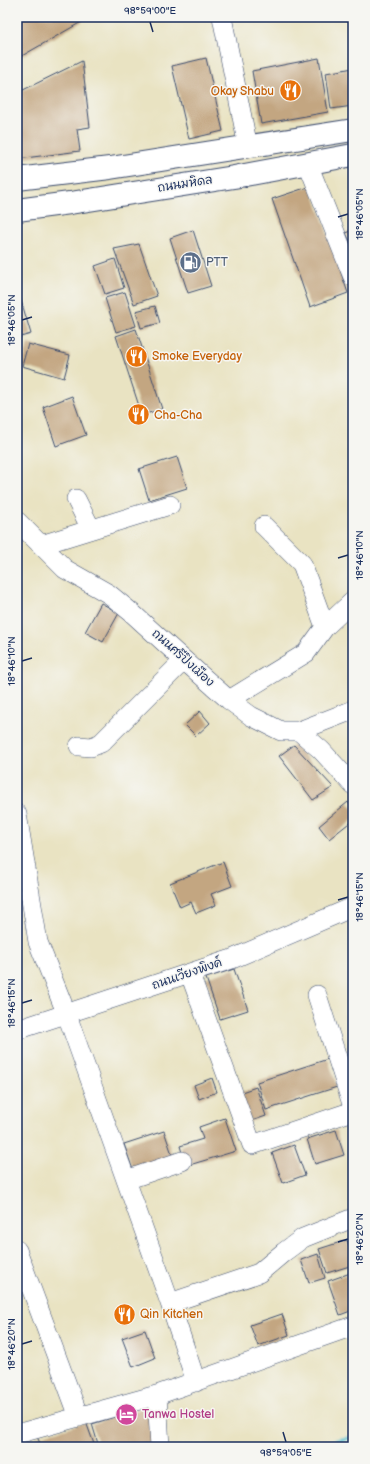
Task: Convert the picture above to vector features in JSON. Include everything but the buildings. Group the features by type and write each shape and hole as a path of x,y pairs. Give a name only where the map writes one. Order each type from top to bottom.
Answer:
{"main road":[{"path":"17,179 110,168 353,130"},
{"name":"ถนนมหิดล","path":"17,210 70,203 308,164 353,155"}],"street":[{"path":"222,17 248,147"},
{"path":"308,164 353,277"},
{"path":"76,499 91,529"},
{"path":"41,545 170,505"},
{"name":"ถนนศรีปิงเมือง","path":"17,521 65,568 109,594 230,700 252,716 281,731 299,732"},
{"path":"264,526 302,564 325,627"},
{"path":"230,700 306,653 325,627 353,601"},
{"path":"79,746 91,747 101,743 184,660"},
{"path":"353,710 299,732 321,750 353,785"},
{"path":"17,814 38,942 67,1015 170,1303 196,1382"},
{"name":"ถนนเวียงพิงค์","path":"17,1030 67,1015 232,959 353,907"},
{"path":"190,974 252,1145 353,1111"},
{"path":"317,995 353,1107"},
{"path":"126,1180 182,1161"},
{"path":"170,1303 260,1273 303,1238 353,1218"},
{"path":"17,1250 79,1417"},
{"path":"17,1434 157,1395 353,1326"},
{"path":"157,1395 160,1447"}],"waterway":[{"path":"306,1447 353,1437"}],"place":[{"name":"Okay Shabu","path":"290,91"},
{"name":"PTT","path":"191,262"},
{"name":"Smoke Everyday","path":"137,356"},
{"name":"Cha-Cha","path":"139,415"},
{"name":"Qin Kitchen","path":"125,1314"},
{"name":"Tanwa Hostel","path":"126,1414"}]}
